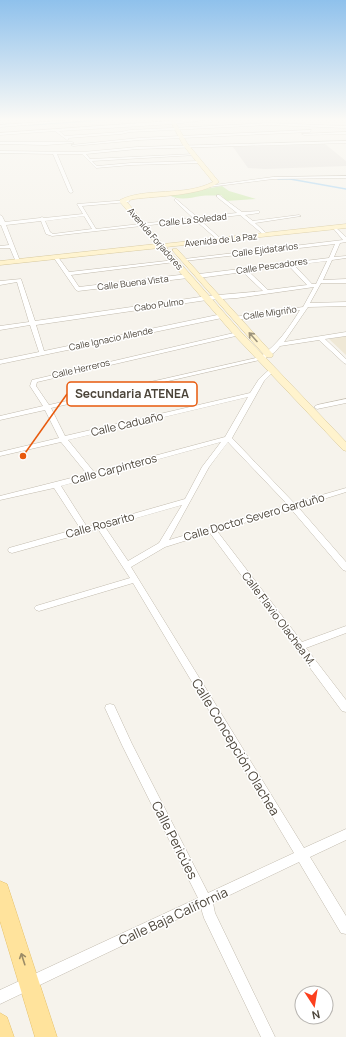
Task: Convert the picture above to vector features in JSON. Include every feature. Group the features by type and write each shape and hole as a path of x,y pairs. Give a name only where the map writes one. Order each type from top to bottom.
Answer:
{"main road":[{"path":"125,200 181,192 209,186 214,183 215,180 205,168"},
{"name":"Avenida Forjadores","path":"125,200 167,246 184,260 218,297 266,356 346,438"},
{"name":"Avenida de La Paz","path":"0,263 346,226"},
{"name":"Avenida Forjadores","path":"167,246 175,261 222,316 238,334 266,356 273,369 346,448"},
{"path":"0,890 46,1037"},
{"path":"0,1024 3,1037"}],"street":[{"path":"61,168 71,192"},
{"path":"209,186 273,178 346,177"},
{"path":"218,196 252,222 265,235"},
{"path":"95,230 79,205 125,200"},
{"path":"176,200 219,240"},
{"name":"Calle La Soledad","path":"42,218 50,234 148,225 257,212"},
{"path":"1,224 42,218 85,215"},
{"path":"0,216 1,224 18,261"},
{"path":"252,222 299,216"},
{"path":"335,228 345,238"},
{"name":"Calle Ejidatarios","path":"184,260 339,242 345,238"},
{"path":"0,418 266,356 281,344 305,307 319,283 339,242"},
{"path":"0,248 12,246"},
{"name":"Calle Pescadores","path":"199,276 346,256"},
{"path":"56,258 68,274 175,261"},
{"path":"290,264 310,285"},
{"path":"244,270 266,291"},
{"name":"Calle Buena Vista","path":"68,274 78,289 188,276"},
{"path":"0,283 19,280 42,353"},
{"name":"Cabo Pulmo","path":"0,328 207,298 346,280"},
{"name":"Calle Migriño","path":"236,318 305,307 346,304"},
{"name":"Calle Ignacio Allende","path":"0,362 222,316"},
{"name":"Calle Herreros","path":"92,476 63,439 47,407 33,386 32,382 238,334"},
{"path":"281,344 346,334"},
{"path":"320,338 346,362"},
{"path":"126,566 162,544 212,457 228,438 261,380 273,369"},
{"name":"Calle Caduaño","path":"0,454 254,394"},
{"path":"317,407 346,401"},
{"path":"228,438 293,506 346,568"},
{"name":"Calle Carpinteros","path":"0,498 92,476 228,438"},
{"path":"56,485 85,530"},
{"name":"Calle Doctor Severo Garduño","path":"162,544 346,490"},
{"name":"Calle Rosarito","path":"12,550 188,501"},
{"name":"Calle Concepción Olachea","path":"100,525 135,580 346,928"},
{"name":"Calle Flavio Olachea M.","path":"212,530 346,708"},
{"path":"39,608 135,580"},
{"path":"300,647 346,629"},
{"name":"Calle Pericúes","path":"110,708 127,745 206,900 209,914 268,1037"},
{"name":"Calle Baja California","path":"0,997 346,834"}],"shaded area":[{"path":"346,336 346,355 329,339"}],"green space":[{"path":"222,186 229,191 256,199 226,201 221,195 177,198 169,195"}],"waterway":[{"path":"278,179 290,179 346,189"}],"place":[{"name":"Secundaria ATENEA","path":"23,456"}]}
